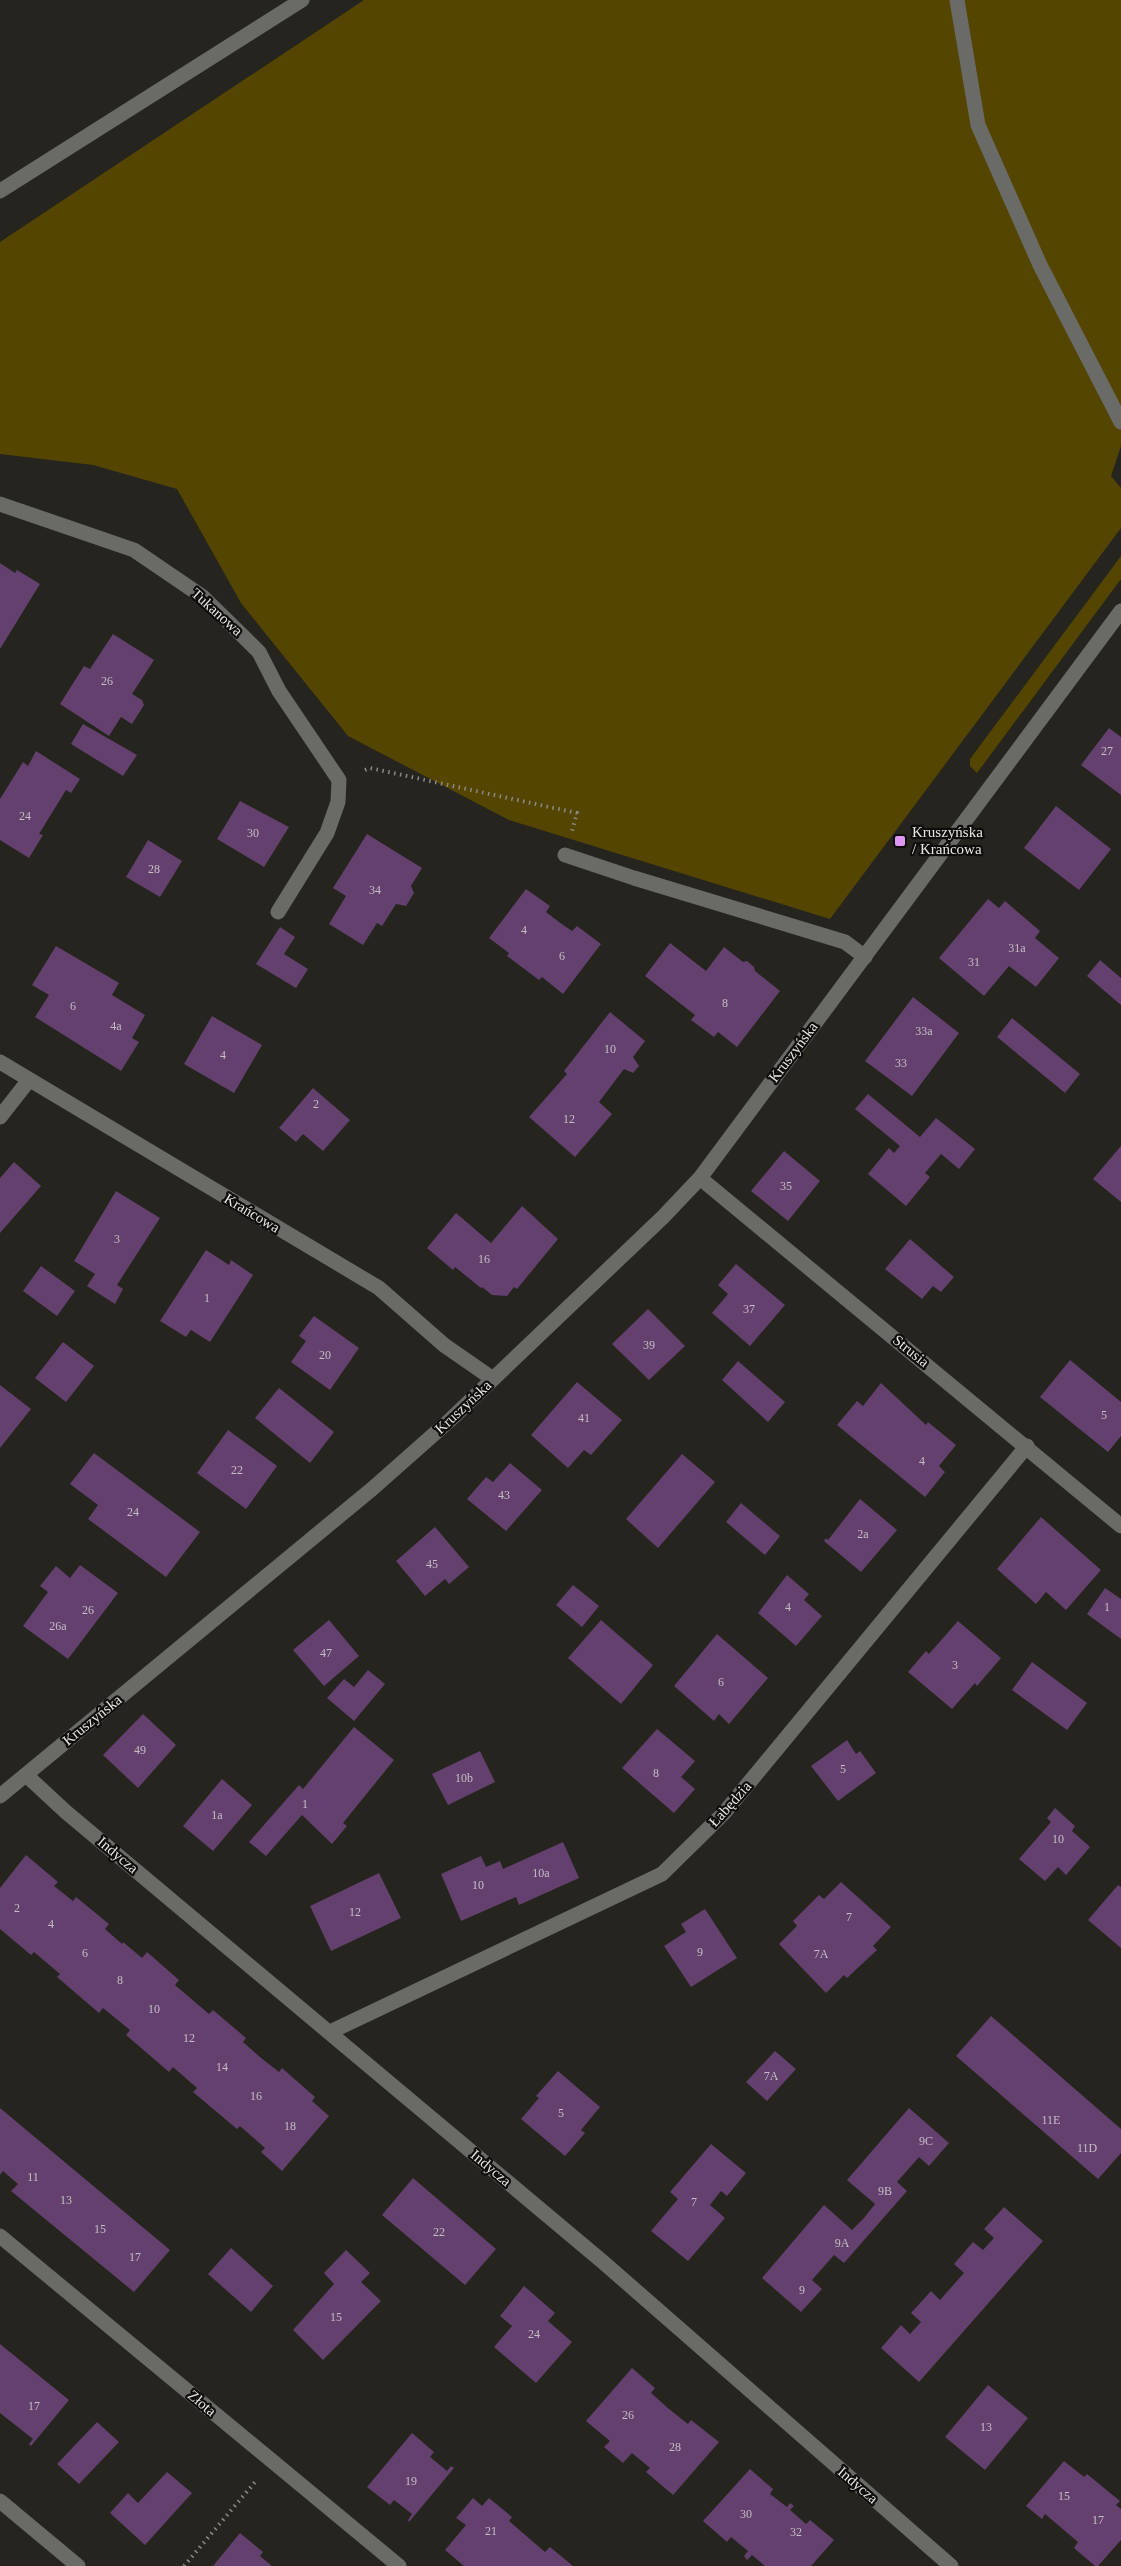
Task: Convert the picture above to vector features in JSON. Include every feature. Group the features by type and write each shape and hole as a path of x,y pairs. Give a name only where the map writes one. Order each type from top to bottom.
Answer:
{"street":[{"path":"0,191 302,0"},
{"path":"957,0 978,125 1040,265 1121,422"},
{"name":"Tukanowa","path":"0,504 134,550 203,597 259,652 279,691 339,780"},
{"name":"Kruszyńska","path":"0,1796 372,1489 450,1420 700,1178 1121,611"},
{"path":"278,912 327,833 338,802 339,780"},
{"path":"565,855 845,942 865,957"},
{"name":"Krańcowa","path":"0,1062 379,1288 444,1345 493,1379"},
{"path":"0,1117 29,1080"},
{"name":"Strusia","path":"700,1178 1121,1526"},
{"name":"Łabędzia","path":"330,2032 662,1874 724,1813 1027,1446"},
{"name":"Indycza","path":"26,1775 66,1812 603,2262 951,2566"},
{"name":"Złota","path":"2,2241 399,2566"},
{"path":"0,2500 78,2566"}],"path":[{"path":"339,780 370,768 577,813 565,855"},
{"path":"184,2566 272,2461"}],"shaded area":[{"path":"364,0 1121,0 1121,446 1111,476 1121,488 1121,528 830,919 509,820 348,736 241,603 177,489 93,465 0,454 0,242"},
{"path":"1121,556 1121,579 977,773 970,766 970,759"}],"building":[{"path":"0,563 15,573 17,570 40,584 0,649"},
{"path":"113,634 154,660 132,694 142,700 144,705 132,724 121,717 109,736 60,704 84,666 90,669"},
{"path":"83,724 137,755 123,776 71,744"},
{"path":"1109,728 1121,737 1121,795 1081,765"},
{"path":"36,751 80,779 71,793 66,790 39,834 43,835 29,858 0,840 0,799 23,762 28,766"},
{"path":"240,801 289,827 264,867 217,839"},
{"path":"1056,806 1111,849 1079,890 1024,848"},
{"path":"367,834 422,868 411,886 414,893 406,906 396,904 382,926 377,923 363,945 329,924 346,896 333,888"},
{"path":"148,840 182,861 160,897 126,877"},
{"path":"526,889 550,906 546,912 559,922 572,931 577,926 601,944 563,994 542,977 539,980 507,956 509,953 489,938"},
{"path":"988,899 999,908 1005,901 1040,931 1035,938 1059,958 1036,987 1009,966 984,996 939,958"},
{"path":"280,927 295,937 284,954 308,969 296,988 256,964"},
{"path":"670,943 706,971 724,947 743,962 747,961 755,971 780,991 737,1047 718,1032 714,1037 691,1020 695,1015 645,976"},
{"path":"56,946 119,983 112,995 145,1015 132,1038 139,1042 121,1071 35,1017 49,995 32,985"},
{"path":"1100,960 1121,978 1121,1005 1087,976"},
{"path":"913,997 959,1033 912,1096 865,1061"},
{"path":"610,1012 645,1041 633,1057 639,1066 633,1073 624,1069 599,1102 612,1114 575,1157 529,1117 567,1074 564,1071"},
{"path":"212,1016 262,1045 234,1093 184,1064"},
{"path":"1012,1018 1080,1074 1065,1093 997,1037"},
{"path":"313,1088 350,1120 323,1151 303,1134 296,1142 279,1128"},
{"path":"868,1094 920,1137 936,1118 975,1149 959,1169 941,1154 925,1173 930,1177 906,1206 868,1174 889,1148 894,1153 900,1146 855,1109"},
{"path":"1121,1146 1121,1202 1093,1179"},
{"path":"784,1151 820,1181 788,1221 751,1191"},
{"path":"14,1162 41,1186 0,1233 0,1178"},
{"path":"116,1191 160,1218 117,1285 123,1289 115,1304 87,1286 95,1274 74,1261"},
{"path":"522,1206 558,1239 517,1289 514,1287 507,1296 492,1295 455,1267 453,1270 427,1248 456,1213 491,1243"},
{"path":"910,1239 954,1277 941,1292 933,1286 922,1299 885,1269"},
{"path":"206,1250 229,1265 231,1260 253,1275 210,1342 191,1330 186,1337 160,1321"},
{"path":"736,1264 785,1305 750,1346 712,1313 728,1294 718,1285"},
{"path":"41,1266 75,1291 57,1316 23,1291"},
{"path":"648,1309 685,1346 649,1380 612,1344"},
{"path":"314,1316 359,1348 330,1390 291,1362 306,1341 299,1336"},
{"path":"63,1342 94,1366 66,1402 35,1378"},
{"path":"1070,1360 1121,1402 1121,1436 1108,1452 1040,1397"},
{"path":"738,1361 785,1402 768,1422 722,1380"},
{"path":"577,1382 622,1420 591,1455 584,1450 568,1468 531,1435"},
{"path":"881,1383 926,1425 928,1422 956,1445 939,1466 945,1472 925,1497 837,1425 857,1401 863,1406"},
{"path":"0,1385 31,1409 0,1448"},
{"path":"279,1388 334,1432 310,1463 255,1418"},
{"path":"228,1430 277,1466 246,1509 197,1473"},
{"path":"94,1453 200,1532 166,1577 88,1519 98,1505 70,1484"},
{"path":"682,1454 715,1482 658,1548 626,1519"},
{"path":"510,1463 542,1490 506,1531 467,1499 486,1477 493,1482"},
{"path":"860,1499 897,1530 861,1572 824,1541 826,1538 828,1540"},
{"path":"741,1503 780,1536 765,1555 726,1522"},
{"path":"1041,1517 1101,1570 1066,1610 1046,1592 1036,1604 997,1569"},
{"path":"435,1527 469,1567 449,1584 445,1579 425,1596 396,1561"},
{"path":"80,1565 118,1593 68,1659 23,1626 48,1592 40,1586 56,1566 70,1578"},
{"path":"787,1575 809,1594 804,1600 822,1616 796,1646 758,1613"},
{"path":"573,1585 599,1606 582,1627 556,1605"},
{"path":"1105,1588 1121,1599 1121,1639 1087,1614"},
{"path":"329,1620 359,1656 324,1686 293,1650"},
{"path":"601,1620 653,1665 621,1704 568,1658"},
{"path":"958,1621 1001,1658 977,1686 975,1683 952,1709 908,1672 926,1651 929,1654"},
{"path":"717,1634 768,1678 729,1724 719,1714 714,1721 674,1686"},
{"path":"1032,1662 1087,1703 1067,1730 1012,1690"},
{"path":"368,1670 385,1684 354,1721 327,1698 344,1679 354,1687"},
{"path":"143,1714 176,1745 138,1788 103,1755"},
{"path":"354,1727 394,1760 343,1823 347,1826 332,1844 302,1815 266,1856 249,1842 299,1785 303,1789"},
{"path":"657,1729 695,1761 681,1777 695,1789 674,1813 622,1768"},
{"path":"847,1740 856,1754 860,1751 876,1773 838,1801 811,1766"},
{"path":"480,1751 495,1782 448,1805 432,1774"},
{"path":"222,1779 252,1805 213,1851 183,1826"},
{"path":"1055,1808 1075,1826 1072,1831 1090,1847 1066,1875 1058,1867 1045,1881 1019,1859 1051,1822 1047,1818"},
{"path":"563,1842 579,1878 519,1905 516,1897 461,1921 441,1874 481,1856 486,1867 500,1861 503,1869"},
{"path":"26,1855 58,1882 54,1886 73,1901 76,1897 109,1924 105,1929 122,1944 123,1942 142,1958 147,1952 179,1980 175,1985 209,2014 213,2010 246,2038 243,2042 260,2057 279,2072 282,2068 315,2097 312,2101 329,2116 282,2171 261,2152 265,2148 240,2126 237,2129 193,2092 197,2088 173,2067 169,2072 126,2035 130,2030 103,2008 99,2013 57,1977 60,1974 34,1952 31,1955 0,1929 0,1888"},
{"path":"379,1873 401,1918 331,1951 310,1906"},
{"path":"841,1882 891,1927 873,1946 877,1950 847,1978 844,1975 826,1993 779,1944 797,1926 793,1921 819,1895 824,1899"},
{"path":"1118,1885 1121,1887 1121,1948 1088,1920"},
{"path":"705,1909 737,1958 691,1987 664,1946 686,1932 681,1924"},
{"path":"991,2016 1121,2129 1121,2153 1098,2179 956,2056"},
{"path":"775,2051 796,2069 767,2101 746,2082"},
{"path":"558,2071 600,2107 581,2130 585,2133 565,2156 521,2119 539,2098 536,2096"},
{"path":"0,2108 170,2250 134,2292 11,2191 18,2184 3,2171 0,2175"},
{"path":"909,2108 949,2143 929,2166 919,2157 897,2182 907,2191 844,2263 834,2255 812,2280 822,2289 801,2312 762,2278 824,2205 852,2230 864,2218 875,2204 847,2180"},
{"path":"711,2144 746,2173 727,2196 721,2191 710,2205 725,2218 688,2261 651,2231 678,2199 670,2192"},
{"path":"413,2178 496,2249 465,2285 382,2215"},
{"path":"1004,2207 1043,2241 919,2382 881,2348 901,2325 910,2334 921,2322 911,2313 931,2291 940,2300 964,2273 954,2264 973,2242 983,2250 994,2238 984,2229"},
{"path":"231,2248 273,2286 251,2312 208,2274"},
{"path":"346,2250 370,2273 361,2282 381,2301 323,2360 293,2330 334,2284 324,2273"},
{"path":"524,2286 555,2313 548,2321 572,2342 536,2383 494,2347 512,2326 500,2316"},
{"path":"0,2344 69,2400 31,2446 29,2444 33,2439 0,2413"},
{"path":"632,2368 655,2388 651,2393 669,2409 688,2424 691,2420 719,2442 673,2495 646,2472 650,2468 632,2453 623,2463 604,2447 610,2441 586,2421"},
{"path":"988,2385 1028,2418 985,2470 945,2437"},
{"path":"97,2422 119,2442 79,2484 57,2464"},
{"path":"412,2433 434,2452 430,2457 447,2471 451,2466 454,2468 409,2522 412,2514 394,2500 390,2505 367,2487"},
{"path":"1064,2461 1084,2477 1087,2474 1120,2501 1116,2505 1121,2509 1121,2540 1098,2566 1074,2548 1078,2542 1045,2514 1042,2519 1026,2506"},
{"path":"750,2469 773,2489 770,2494 787,2507 790,2503 794,2506 790,2510 806,2524 810,2520 834,2540 811,2566 765,2566 752,2555 747,2560 744,2556 748,2551 731,2537 727,2542 703,2521"},
{"path":"167,2472 192,2493 145,2545 110,2513 128,2493 138,2503"},
{"path":"473,2498 482,2506 489,2498 512,2517 509,2521 545,2552 550,2547 573,2566 464,2566 445,2550 466,2525 456,2518"},
{"path":"240,2533 263,2552 260,2556 272,2566 213,2566"}],"place":[{"name":"Kruszyńska / Krańcowa","path":"900,841"}]}
